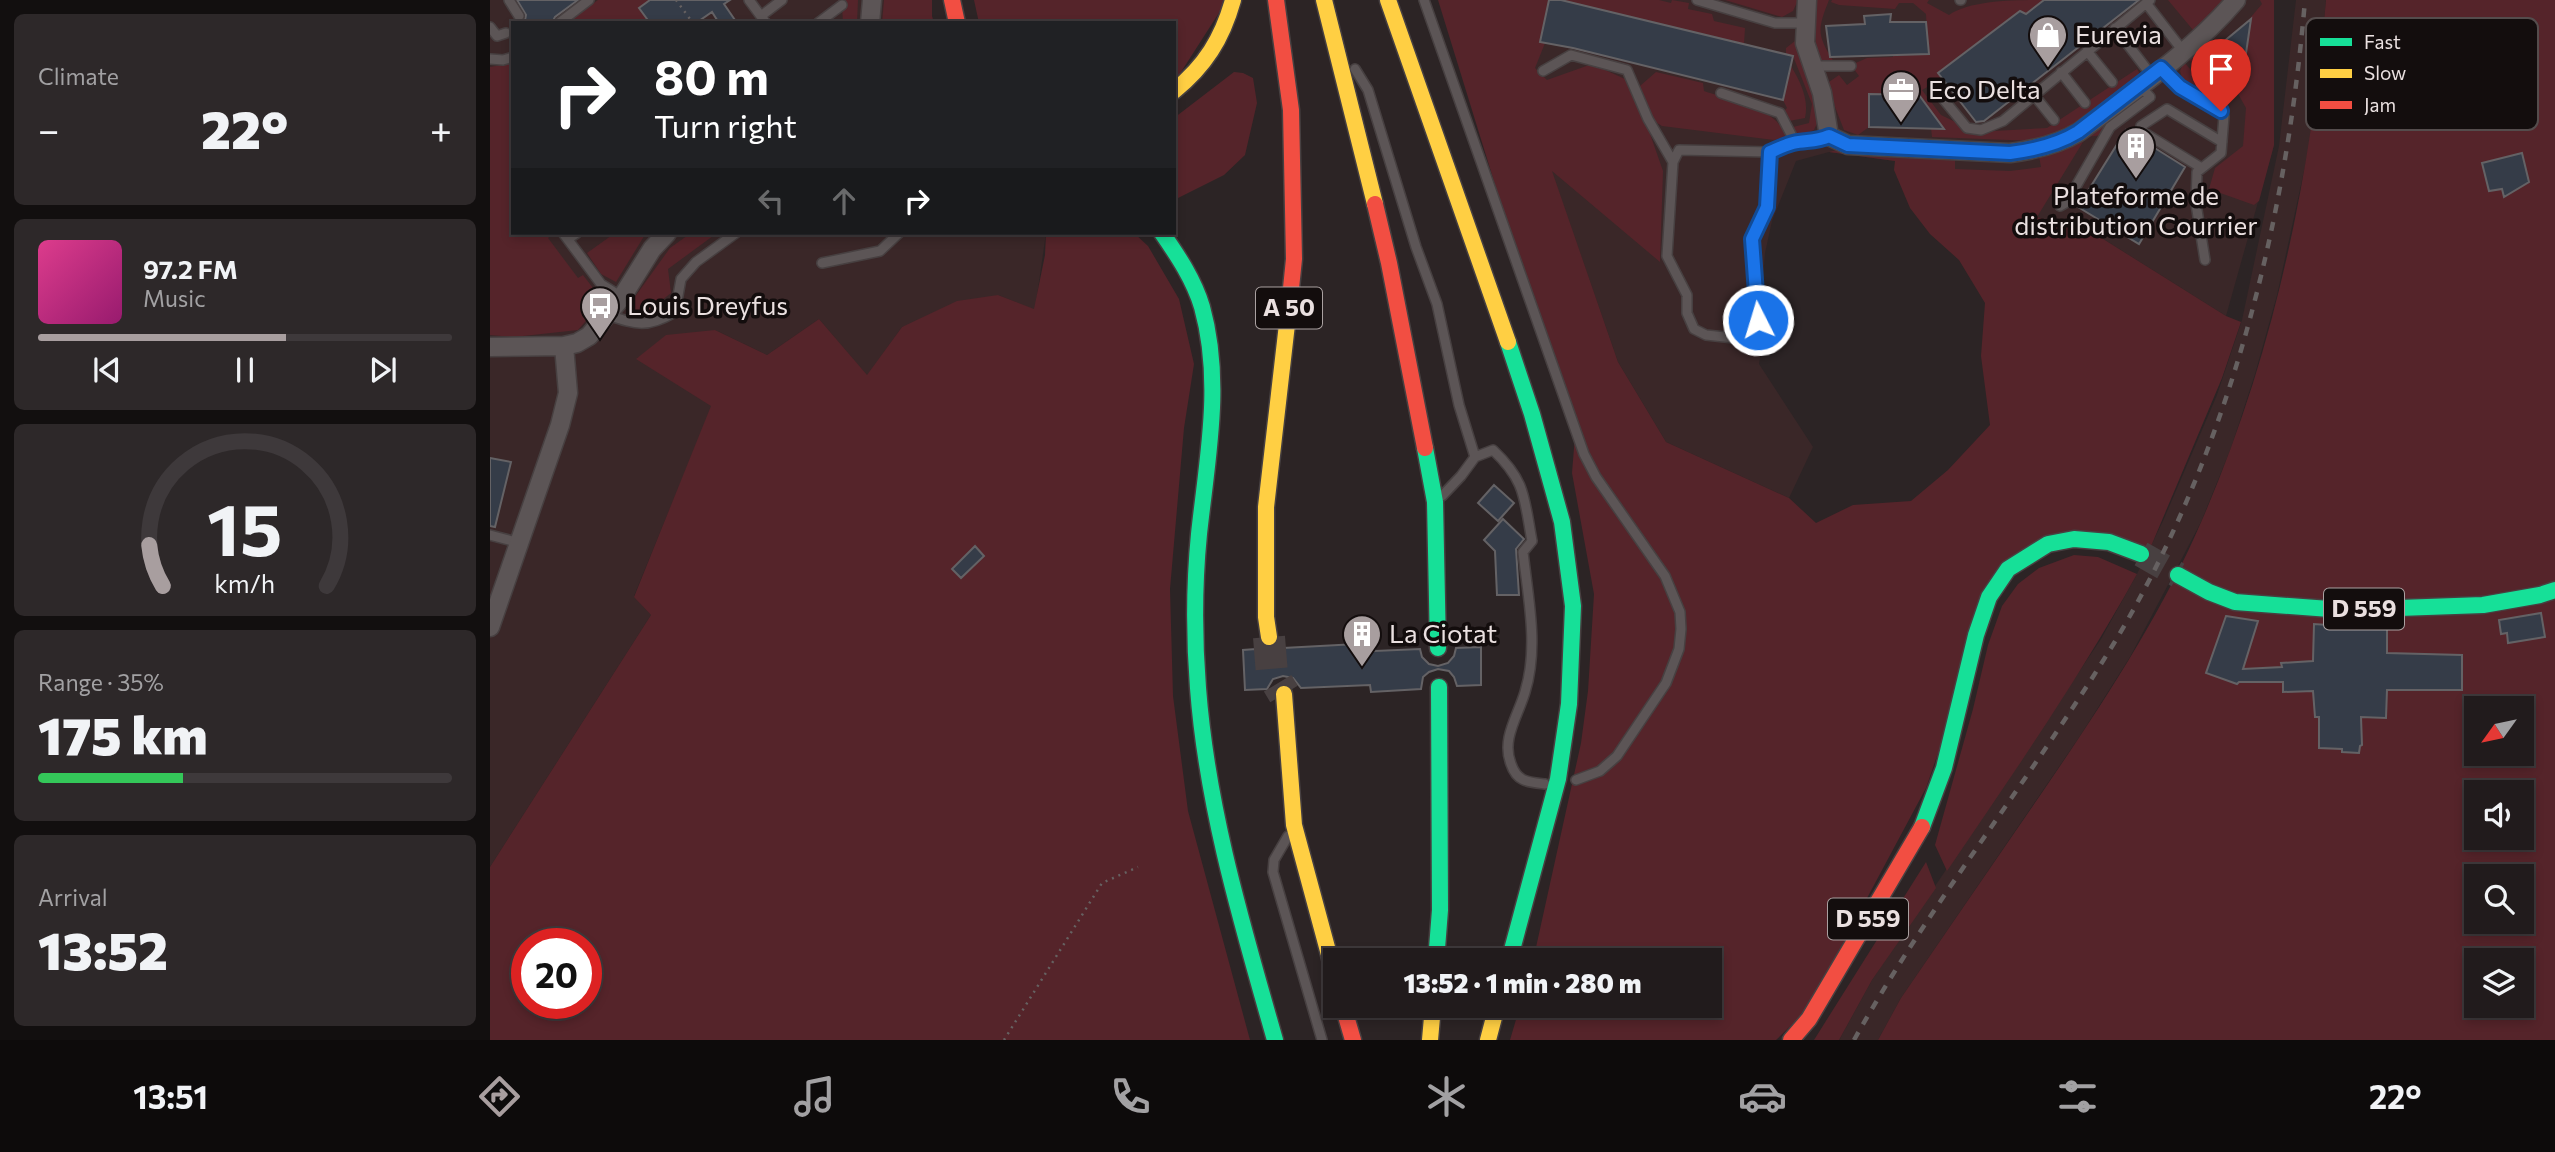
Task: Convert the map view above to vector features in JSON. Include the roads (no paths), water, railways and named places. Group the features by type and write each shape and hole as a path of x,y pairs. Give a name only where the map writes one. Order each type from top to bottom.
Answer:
{"main road":[{"path":"951,0 956,21"},
{"path":"965,0 970,21"},
{"path":"1176,89 1206,63 1222,37 1233,0"},
{"name":"A 50","path":"1269,637 1266,617 1266,508 1294,259 1291,110 1276,0"},
{"path":"1324,0 1389,263 1435,502 1438,649"},
{"path":"1388,0 1392,19 1488,281 1532,414 1562,522 1569,567 1573,606 1569,705 1558,779 1512,948"},
{"path":"1164,235 1175,250 1197,292 1212,343 1214,415 1199,538 1195,609 1198,689 1212,803 1275,1040"},
{"name":"D 559","path":"1791,1040 1809,1019 1927,820 1944,768 1980,622 1989,597 2008,569 2048,544 2074,538 2109,542 2141,554"},
{"name":"D 559","path":"2178,575 2235,603 2343,610 2483,605 2555,590"},
{"path":"1437,948 1440,910 1439,687"},
{"path":"1284,694 1294,825 1327,948"},
{"path":"1347,1018 1353,1040"},
{"path":"1430,1040 1432,1018"},
{"path":"1488,1040 1494,1018"}],"street":[{"path":"870,21 872,0"},
{"path":"1807,0 1805,43 1822,93 1829,136 1848,145 2010,153 2034,150 2066,140 2078,132 2217,23 2236,0"},
{"path":"490,347 564,346 589,336 608,315 665,235"},
{"path":"490,627 493,605 520,543 560,425 568,393 564,346"}],"lane":[{"path":"509,0 519,16"},
{"path":"562,21 589,0"},
{"path":"749,0 763,19 782,0"},
{"path":"1424,0 1580,446 1596,477 1665,576 1680,612 1679,649 1666,683 1617,756 1600,771 1576,780"},
{"path":"1697,0 1775,23 1804,23"},
{"path":"1935,89 1966,128 1974,131 2003,121 2148,2 2183,51"},
{"path":"821,21 842,5"},
{"path":"490,27 497,36 506,33"},
{"path":"2115,28 2151,77 2180,87 2221,111 2224,116 2221,153 2197,172 2196,204 2205,260"},
{"path":"1335,39 1367,90 1416,247 1437,304 1459,405 1475,457"},
{"path":"2087,51 2112,82"},
{"path":"1543,71 1570,55 1627,70 1648,118 1672,162"},
{"path":"490,59 511,58"},
{"path":"1813,66 1851,66"},
{"path":"2061,72 2085,103"},
{"path":"2060,206 2067,202 2110,127 2150,97 2151,77"},
{"path":"1721,93 1780,113 1795,142"},
{"path":"2034,94 2054,120"},
{"path":"2200,167 2143,132 2140,126 2167,109 2222,142"},
{"path":"1770,152 1767,207 1752,239 1757,336 1753,340 1706,335 1694,329 1687,313 1687,295 1667,256 1672,162 1679,150 1770,152 1795,142 1818,141 1829,136"},
{"path":"608,315 639,325 658,322 675,312 681,279 696,262 733,235"},
{"path":"822,264 880,251 897,235"},
{"path":"566,236 601,284 621,297"},
{"path":"1435,502 1461,476 1475,457 1493,450 1510,466 1523,492 1532,541 1523,552 1532,635 1527,688 1510,731 1508,746 1510,763 1516,776 1522,781 1545,784"},
{"path":"490,535 520,543"},
{"path":"1294,825 1274,860 1273,872 1322,1040"}],"tunnel":[{"path":"2141,554 2178,575"},
{"path":"1269,637 1272,674 1284,694"}],"railway":[{"path":"1854,1040 1947,891 2111,648 2152,574 2188,497 2219,417 2245,336 2266,253 2296,85 2305,0"}],"place":[{"name":"Eurevia","path":"2048,69"},
{"name":"Eco Delta","path":"1901,124"},
{"name":"Plateforme de distribution Courrier","path":"2136,180"},
{"name":"Louis Dreyfus","path":"600,340"},
{"name":"La Ciotat","path":"1362,668"}]}
